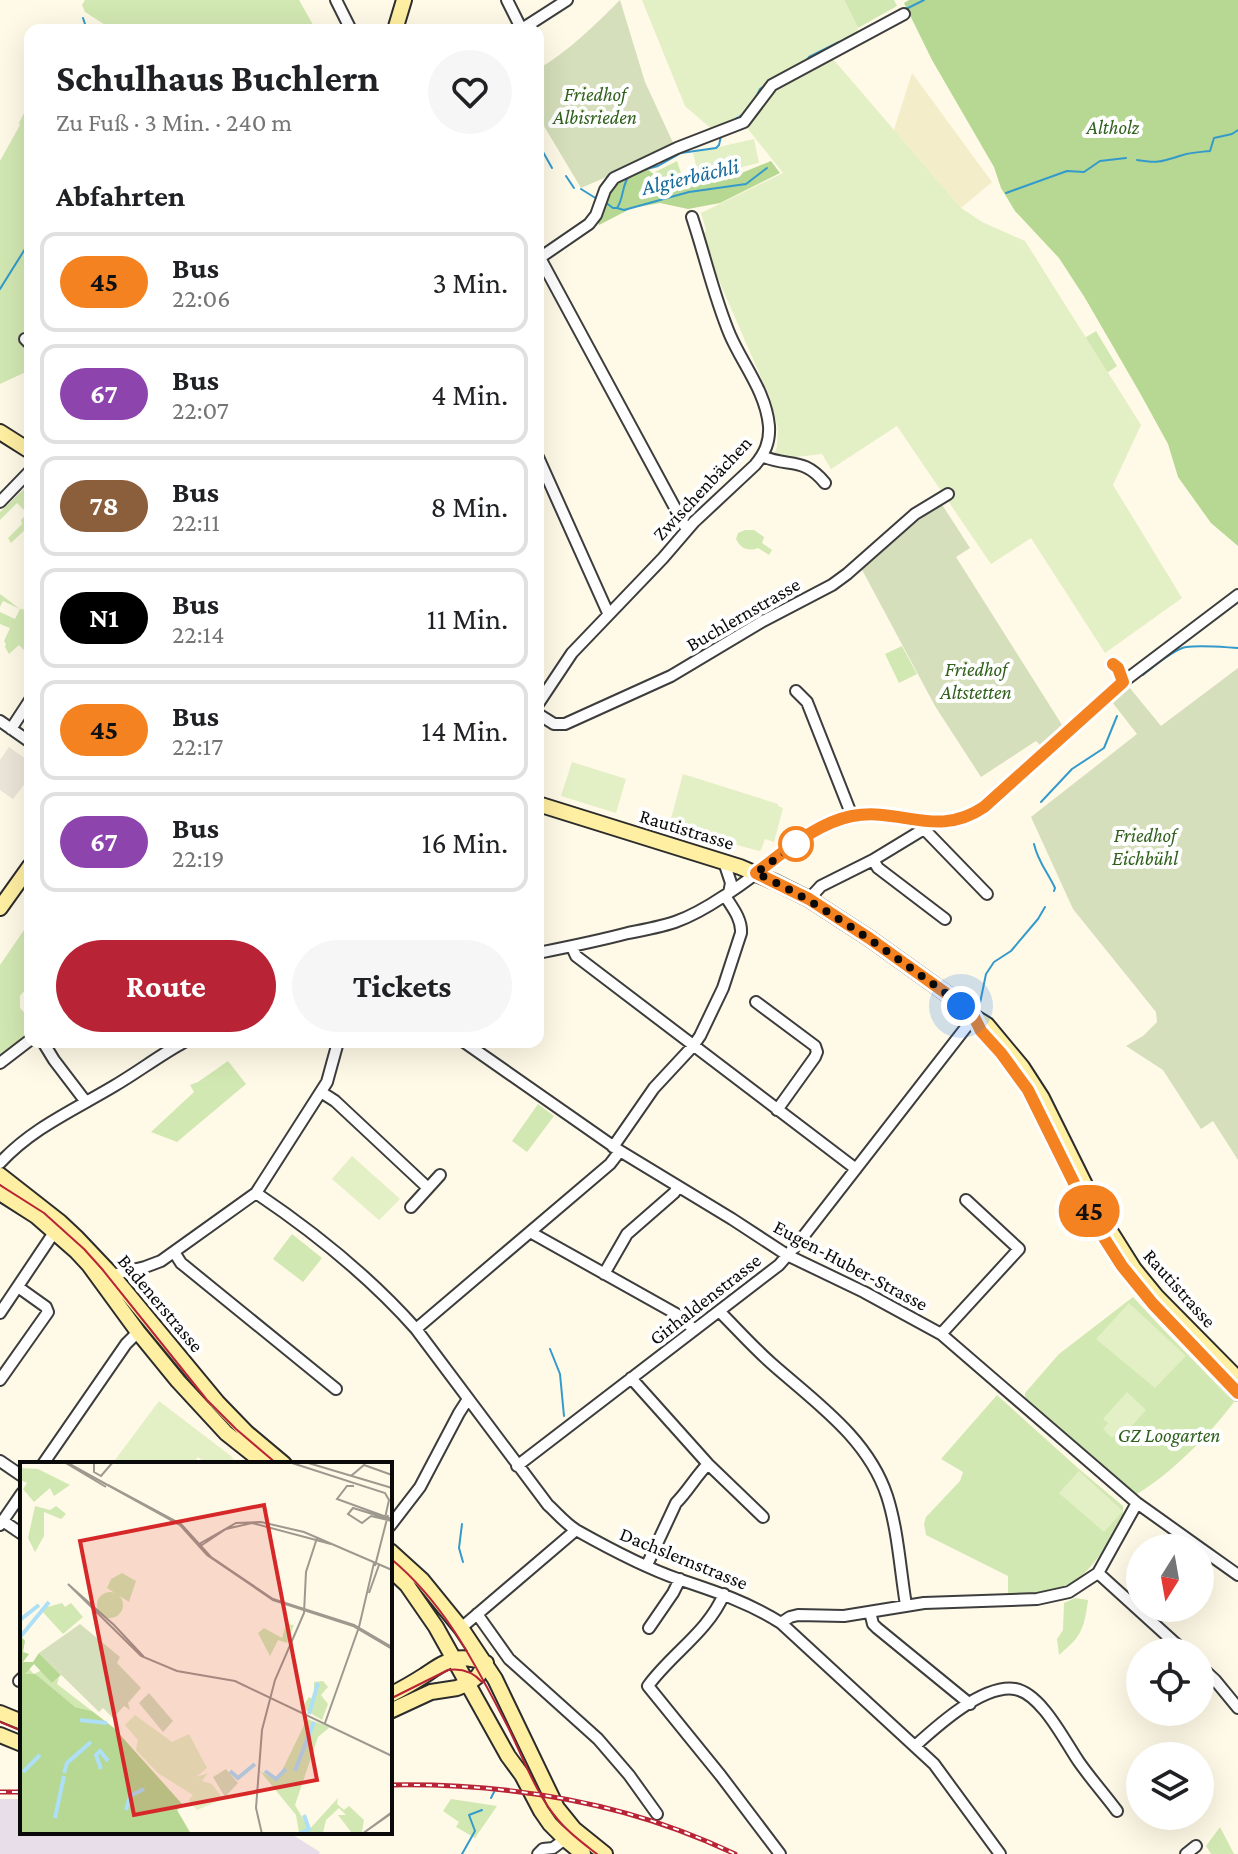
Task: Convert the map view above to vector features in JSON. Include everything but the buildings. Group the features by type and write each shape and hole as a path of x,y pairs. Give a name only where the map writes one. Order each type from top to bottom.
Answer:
{"street":[{"path":"336,0 348,24"},
{"path":"397,24 404,0"},
{"path":"507,0 519,24"},
{"path":"530,24 567,0"},
{"path":"544,254 593,220 605,190 614,178 677,148 744,122 772,85 904,14"},
{"name":"Zwischenbächen","path":"544,695 564,664 608,613 762,456 769,441 767,414 726,324 692,217"},
{"path":"544,267 687,530"},
{"path":"0,432 24,447"},
{"path":"762,456 803,465 812,469 825,483"},
{"path":"544,470 608,613"},
{"path":"0,502 24,477"},
{"name":"Buchlernstrasse","path":"544,718 554,724 565,724 671,676 763,621 832,585 915,514 948,494"},
{"path":"544,952 675,922 727,894 824,826 852,816 898,817 924,825 958,821 971,816 1123,682 1238,595"},
{"path":"796,691 807,702 852,816"},
{"path":"11,729 24,709"},
{"path":"0,721 24,738"},
{"name":"Rautistrasse","path":"544,806 756,873 809,899 869,938 987,1025 1042,1098 1100,1215 1134,1269 1237,1387"},
{"path":"809,899 821,886 873,860 924,825"},
{"path":"924,825 987,894"},
{"path":"873,860 878,868 945,919"},
{"path":"416,1329 610,1164 644,1101 663,1076 693,1046 712,1014 741,933 742,926 727,894 731,883 724,862"},
{"path":"0,908 24,874"},
{"path":"572,947 576,956 856,1169"},
{"path":"756,1002 815,1046 817,1052 777,1110"},
{"name":"Girhaldenstrasse","path":"517,1466 779,1265 974,1017"},
{"path":"0,1063 24,1045"},
{"path":"47,1048 86,1102"},
{"path":"0,1163 25,1138 174,1048"},
{"path":"106,1278 161,1261 256,1193 321,1092 337,1048"},
{"name":"Eugen-Huber-Strasse","path":"473,1048 616,1149 787,1255 892,1306 941,1334 1137,1503 1180,1534"},
{"path":"321,1092 335,1101 428,1188"},
{"name":"Badenerstrasse","path":"0,1175 60,1222 217,1402 282,1462"},
{"path":"411,1207 440,1175"},
{"path":"604,1274 627,1234 678,1187"},
{"name":"Badenerstrasse","path":"0,1193 55,1231 106,1278 138,1332 178,1381 226,1433 262,1462"},
{"name":"Dachslernstrasse","path":"256,1193 359,1271 416,1329 548,1505 576,1530 647,1565 753,1606 781,1623 946,1778 1000,1854"},
{"path":"941,1334 1019,1249 966,1200"},
{"path":"0,1313 55,1231"},
{"path":"530,1232 680,1316 694,1330"},
{"path":"174,1252 181,1263 336,1389"},
{"path":"0,1380 48,1312 46,1307 18,1287"},
{"path":"719,1311 836,1419 870,1460 887,1493 892,1513 906,1605"},
{"path":"44,1462 126,1344 138,1332"},
{"path":"631,1378 708,1464 763,1517"},
{"path":"392,1523 420,1487 468,1399"},
{"path":"0,1461 20,1475"},
{"path":"647,1565 676,1503 708,1464"},
{"path":"20,1496 1,1523 20,1533"},
{"path":"781,1623 798,1615 844,1616 906,1605 1037,1599 1069,1592 1098,1573 1137,1503"},
{"path":"436,1627 450,1632 461,1628 576,1530"},
{"path":"392,1553 422,1580 486,1663 557,1808 574,1829 605,1854"},
{"name":"Eugen-Huber-Strasse","path":"1214,1558 1238,1575"},
{"path":"392,1571 407,1585 436,1627 454,1658 463,1686 477,1699 541,1811 583,1854"},
{"path":"1098,1573 1170,1638"},
{"path":"649,1628 680,1579"},
{"path":"724,1594 694,1639 648,1686 780,1854"},
{"path":"870,1612 877,1628 970,1704"},
{"path":"477,1614 509,1659 598,1739 657,1814"},
{"path":"392,1694 446,1660 468,1658 486,1663"},
{"path":"392,1710 431,1692 463,1686 478,1676 486,1663"},
{"path":"1214,1679 1238,1708"},
{"path":"915,1746 970,1704 1001,1690 1015,1689 1028,1695 1049,1716 1117,1811"},
{"path":"0,1713 20,1721"},
{"path":"0,1735 20,1743"},
{"path":"538,1854 542,1849 553,1848 565,1839"},
{"path":"1186,1854 1196,1846"}],"shaded area":[{"path":"912,73 992,182 961,208 894,130"},
{"path":"9,747 24,758 24,785 13,799 0,790 0,760"},
{"path":"0,1799 20,1799 20,1834 291,1834 320,1852 319,1854 0,1854"}],"green space":[{"path":"85,0 299,0 313,24 104,24 85,12 82,5"},
{"name":"Friedhof Albisrieden","path":"620,0 645,82 675,147 581,188 544,126 544,65"},
{"path":"642,0 844,0 858,28 856,37 827,52 961,208 982,222 1025,241 1141,425 1113,485 1182,598 1105,653 1031,538 991,564 897,426 831,469 822,454 773,457 778,429 770,398 701,239 706,230 701,213 783,173 744,124 714,131 685,106"},
{"path":"844,0 894,0 897,6 858,28"},
{"name":"Altholz","path":"909,0 1238,0 1238,546 1211,523 1178,477 1168,444 1085,298 1059,258 1015,211 1001,188 994,167 932,60 904,3"},
{"path":"24,113 24,334 20,338 24,342 24,373 0,384 0,161"},
{"path":"754,139 759,163 699,177 693,153"},
{"path":"677,161 685,185 670,191 655,172"},
{"path":"771,161 780,173 720,203 688,209 660,203 632,208 599,225 596,215 605,198 615,184 628,174 647,169 674,190 739,174"},
{"path":"1096,331 1117,366 1101,377 1078,342"},
{"path":"24,489 24,510 17,503 0,520 0,512"},
{"name":"Friedhof Altstetten","path":"941,503 970,548 956,557 1062,725 1040,745 1036,741 981,777 935,706 860,566"},
{"path":"24,516 24,531 11,543 8,538 22,524"},
{"path":"754,530 764,537 762,543 772,550 769,555 758,548 748,549 740,545 736,539 738,533"},
{"path":"0,594 20,609 3,601 0,607"},
{"path":"20,609 24,609 24,650 19,645 9,654 4,641 10,628 0,624 0,612 15,619"},
{"path":"902,646 917,674 899,683 885,654"},
{"name":"Friedhof Eichbühl","path":"1238,668 1238,1160 1213,1121 1201,1129 1163,1070 1126,1046 1143,1036 1157,1022 1156,1012 1073,909 1031,817 1137,734 1112,702 1129,687 1161,726"},
{"path":"572,762 626,779 616,813 561,796"},
{"path":"683,774 778,804 783,808 774,842 765,839 759,851 669,826"},
{"path":"24,930 24,991 20,996 20,1008 24,1012 24,1036 0,1054 0,965"},
{"path":"228,1061 246,1084 177,1142 151,1132 194,1092 190,1085"},
{"path":"538,1104 554,1116 527,1152 512,1141"},
{"path":"352,1156 400,1199 379,1220 332,1179"},
{"path":"292,1234 322,1258 303,1282 273,1259"},
{"name":"GZ Loogarten","path":"1133,1297 1234,1402 1189,1452 1137,1494 1100,1466 1025,1398 1025,1393 1059,1354"},
{"path":"1129,1303 1186,1356 1155,1388 1096,1339"},
{"path":"1127,1392 1146,1410 1123,1436 1115,1430 1117,1433 1112,1438 1103,1429 1108,1423 1103,1419"},
{"path":"997,1395 1123,1506 1123,1515 1091,1566 1070,1584 1056,1590 1008,1593 1008,1576 926,1535 926,1517 960,1481 963,1472 941,1459"},
{"path":"159,1401 235,1462 204,1462 198,1457 194,1462 113,1462"},
{"path":"1079,1471 1123,1511 1104,1532 1059,1493"},
{"path":"1075,1598 1088,1600 1083,1625 1073,1642 1059,1655 1057,1639 1063,1630 1064,1603"},
{"path":"451,1799 497,1806 475,1838 456,1827 459,1822 443,1811"},
{"path":"1220,1827 1234,1854 1211,1854 1206,1846"}],"waterway":[{"name":"Algierbächli","path":"906,9 924,0"},
{"path":"83,18 85,24"},
{"name":"Algierbächli","path":"845,39 866,29"},
{"name":"Algierbächli","path":"806,61 839,42"},
{"name":"Algierbächli","path":"754,101 760,89 780,75"},
{"name":"Algierbächli","path":"734,120 745,113"},
{"path":"1137,160 1161,161 1210,151 1214,138 1238,130"},
{"name":"Algierbächli","path":"643,170 658,166 681,153 716,148 721,136"},
{"name":"Algierbächli","path":"544,154 552,168"},
{"path":"1006,193 1067,171 1084,172 1100,161 1126,158"},
{"name":"Algierbächli","path":"617,208 624,210 689,192 746,184 767,168"},
{"name":"Algierbächli","path":"566,176 574,188"},
{"name":"Algierbächli","path":"605,202 617,208 629,176"},
{"name":"Algierbächli","path":"581,189 597,199"},
{"path":"0,289 24,251"},
{"path":"1143,675 1181,648 1238,648"},
{"path":"1041,802 1072,769 1104,748 1117,716"},
{"path":"1034,844 1054,891"},
{"path":"980,1003 986,974 994,962 1011,951 1045,907"},
{"path":"550,1349 560,1374 564,1416"},
{"path":"462,1524 459,1548 463,1562"},
{"path":"491,1798 494,1792"},
{"path":"462,1854 475,1831 469,1815 482,1810"}],"tram line":[{"path":"0,1185 44,1213 84,1249 207,1400 275,1462"},
{"path":"392,1560 428,1595 458,1637 551,1811 597,1854"},
{"path":"392,1698 448,1670 467,1672 482,1682"},
{"path":"0,1722 20,1730"}],"railway":[{"path":"392,1785 479,1788 567,1799 652,1821 735,1854"},
{"path":"0,1792 20,1792"}],"bus line":[{"name":"45","path":"1113,664 1118,668 1123,682 971,816 938,823 898,817 852,816 824,826 756,873 809,899 869,938 974,1017 981,1031 1028,1090 1081,1197 1122,1266 1153,1304 1238,1393"}],"route":[{"path":"796,844 756,873 809,899 869,938 961,1006"}]}
